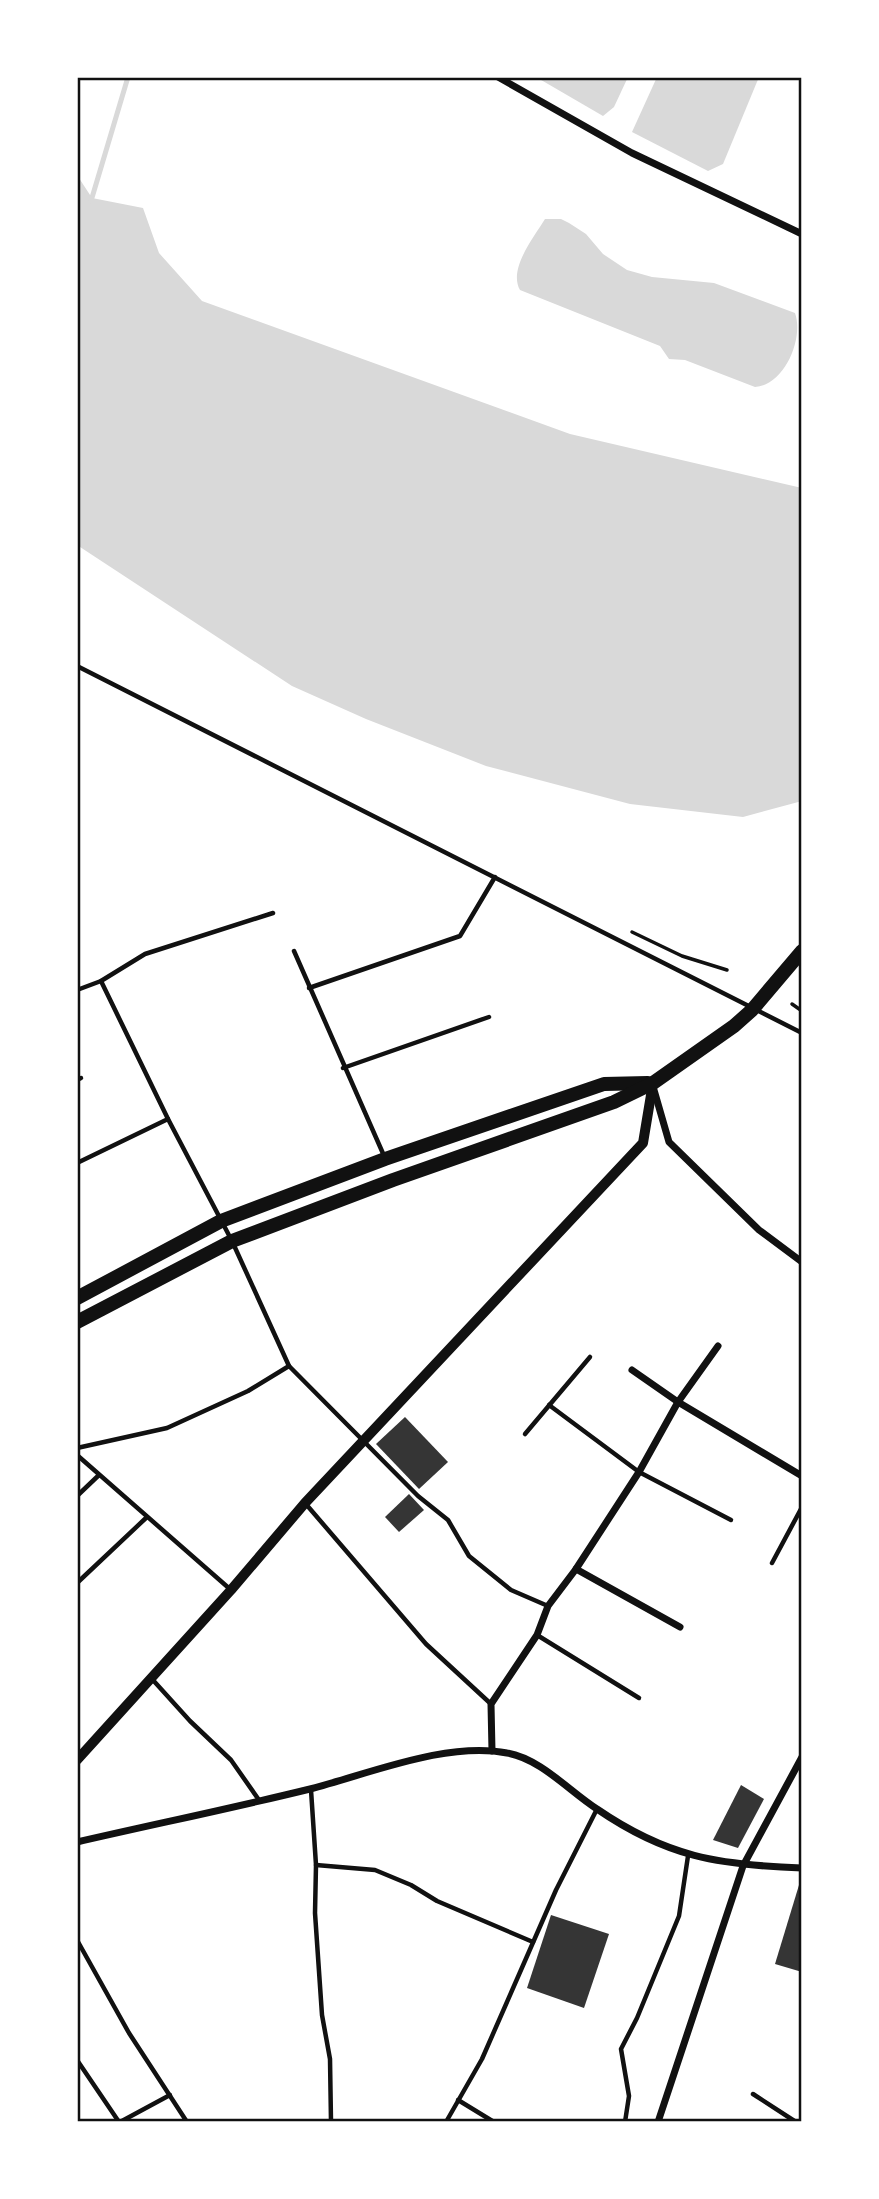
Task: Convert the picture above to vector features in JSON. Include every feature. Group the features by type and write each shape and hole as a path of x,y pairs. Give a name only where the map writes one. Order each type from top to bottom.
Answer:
{"main road":[{"path":"77,1322 232,1241 393,1180 614,1102 653,1083 705,1049 752,1010 802,951"},
{"path":"77,1298 221,1221 385,1159 604,1084 653,1083"}],"street":[{"path":"498,77 632,153 802,234"},
{"path":"653,1083 668,1142 759,1230 802,1262"},
{"path":"77,1759 231,1590 304,1503 643,1143 653,1083"},
{"path":"492,1751 491,1704 537,1635 548,1606 576,1569 639,1472 678,1402 718,1346"},
{"path":"632,1370 678,1402 802,1476"},
{"path":"576,1569 680,1627"},
{"path":"77,1842 311,1789 443,1754 492,1751 510,1753 527,1760 597,1809 659,1845 688,1856 743,1866 802,1868"},
{"path":"658,2122 743,1866 802,1757"}],"lane":[{"path":"77,666 802,1033"},
{"path":"309,988 460,936 495,877"},
{"path":"77,990 101,981 145,954 273,914"},
{"path":"293,951 342,1068 385,1159"},
{"path":"101,981 168,1119 232,1241 289,1366 418,1496 448,1520 469,1556 511,1590 548,1606"},
{"path":"342,1068 489,1017"},
{"path":"77,1163 168,1119"},
{"path":"525,1434 590,1357"},
{"path":"77,1448 167,1428 248,1391 289,1366"},
{"path":"550,1405 639,1472 731,1520"},
{"path":"77,1455 231,1590"},
{"path":"77,1496 99,1475"},
{"path":"304,1503 426,1644 491,1704"},
{"path":"772,1563 802,1507"},
{"path":"77,1583 147,1517"},
{"path":"537,1635 639,1699"},
{"path":"151,1678 211,1743 231,1760 259,1801"},
{"path":"311,1789 316,1866 314,1913 322,2015 330,2059 331,2122"},
{"path":"446,2122 482,2059 533,1942 597,1809"},
{"path":"625,2122 629,2096 621,2049 637,2018 679,1916 688,1856"},
{"path":"316,1866 375,1870 411,1885 437,1901 533,1942"},
{"path":"77,1940 129,2033 187,2122"},
{"path":"77,2060 120,2122 170,2095"},
{"path":"753,2094 796,2122"},
{"path":"458,2100 494,2122"}],"path":[{"path":"792,1004 802,1011"}],"shaded area":[{"path":"536,77 628,77 614,107 603,116"},
{"path":"657,77 759,77 723,164 708,171 632,132"},
{"path":"77,175 92,198 143,208 159,253 202,301 570,434 802,488 802,801 743,817 630,804 486,766 366,719 292,686 77,545"},
{"path":"545,219 561,219 569,223 586,234 603,254 627,270 652,277 714,283 795,313 797,335 790,359 775,378 755,387 685,360 669,359 660,346 520,290 517,273 520,263"}],"building":[{"path":"405,1417 448,1462 419,1489 376,1444"},
{"path":"409,1494 424,1510 399,1532 385,1517"},
{"path":"741,1785 764,1799 738,1848 713,1840"},
{"path":"799,1885 802,1886 802,1972 775,1964"},
{"path":"551,1915 609,1934 584,2008 527,1988"}],"waterway":[{"path":"91,201 128,77"}]}
